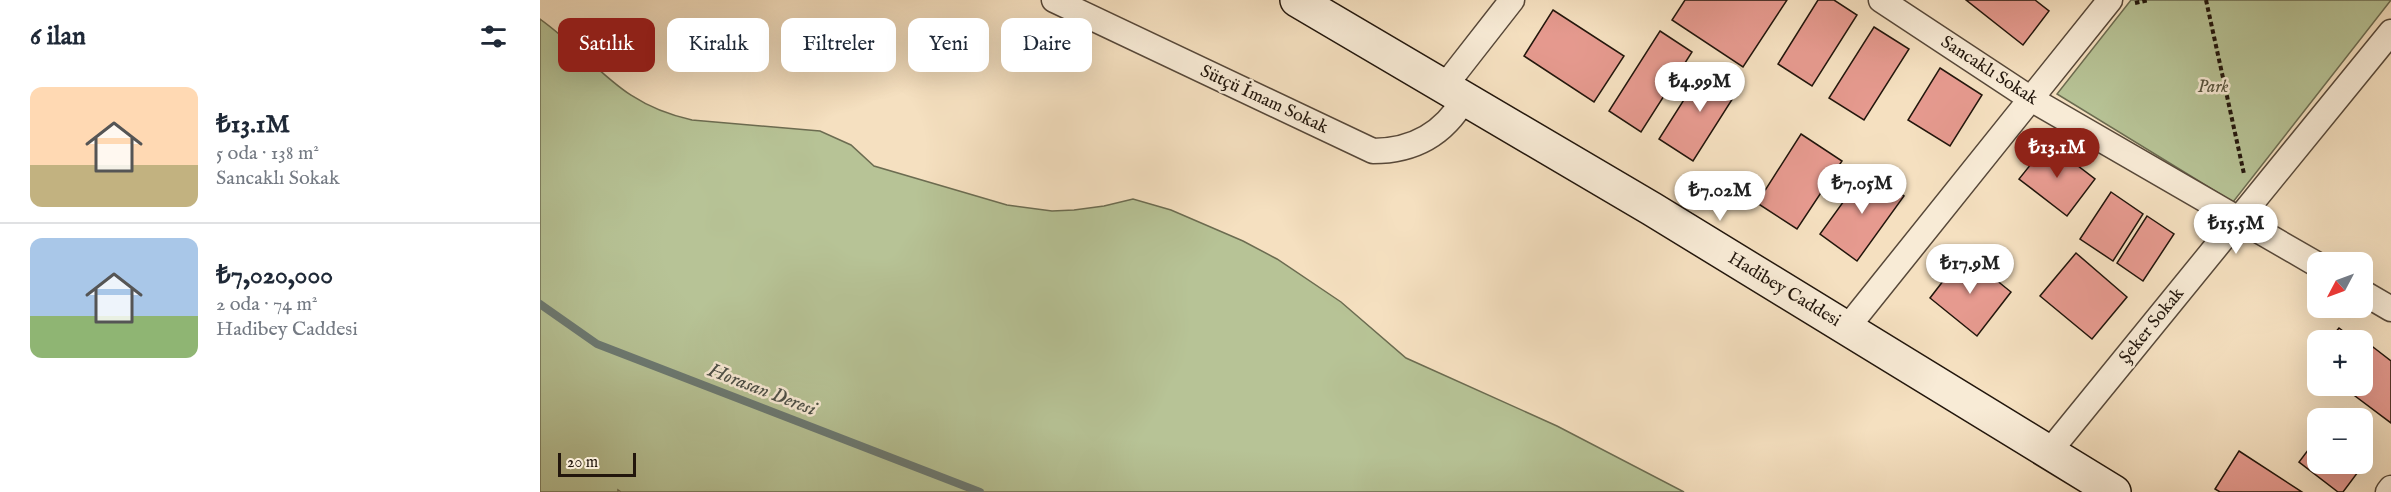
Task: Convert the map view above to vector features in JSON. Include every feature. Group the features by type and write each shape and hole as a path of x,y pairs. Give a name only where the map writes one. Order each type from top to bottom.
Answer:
{"main road":[{"name":"Hadibey Caddesi","path":"1297,0 1847,328 2049,452 2078,483 2114,492"}],"street":[{"name":"Sütçü İmam Sokak","path":"1054,0 1372,151 1390,151 1424,141 1448,123 1454,93 1512,0"},
{"name":"Sancaklı Sokak","path":"1881,0 2031,99 2245,211 2307,257"},
{"path":"1847,328 2110,0"},
{"name":"Şeker Sokak","path":"2049,452 2391,32"},
{"path":"2373,298 2391,309"},
{"path":"2388,492 2391,488"}],"path":[{"path":"2206,0 2245,211"}],"green space":[{"name":"Park","path":"2131,0 2391,0 2233,202 2057,94"},
{"path":"540,19 558,32 558,72 601,72 626,92 666,113 692,120 820,131 851,145 874,166 1007,205 1052,211 1074,210 1133,199 1171,210 1243,241 1277,259 1341,302 1406,358 1557,426 1684,492 621,492 618,490 618,492 540,492"}],"building":[{"path":"1685,0 1787,0 1743,67 1672,20"},
{"path":"1818,0 1834,0 1857,15 1812,86 1778,64"},
{"path":"1966,0 2035,0 2049,11 2023,45"},
{"path":"1553,10 1624,56 1594,102 1524,56"},
{"path":"1874,27 1909,49 1864,120 1829,98"},
{"path":"1660,31 1692,52 1641,132 1609,111"},
{"path":"1706,65 1740,87 1693,161 1659,139"},
{"path":"1940,68 1982,95 1950,146 1908,120"},
{"path":"1801,134 1842,161 1797,229 1757,203"},
{"path":"2048,143 2095,179 2067,216 2019,179"},
{"path":"1867,169 1904,196 1857,261 1820,234"},
{"path":"2111,192 2143,214 2113,261 2080,239"},
{"path":"2147,216 2174,234 2143,281 2117,263"},
{"path":"2076,253 2127,297 2092,339 2040,296"},
{"path":"1964,254 2011,292 1977,336 1930,298"},
{"path":"2373,347 2391,361 2391,423 2355,396 2373,396"},
{"path":"2239,451 2302,492 2220,492 2215,489"},
{"path":"2307,451 2307,468 2299,462"},
{"path":"2315,474 2356,474 2343,492 2338,492"}],"waterway":[{"name":"Horasan Deresi","path":"540,304 597,344 980,492"}]}
